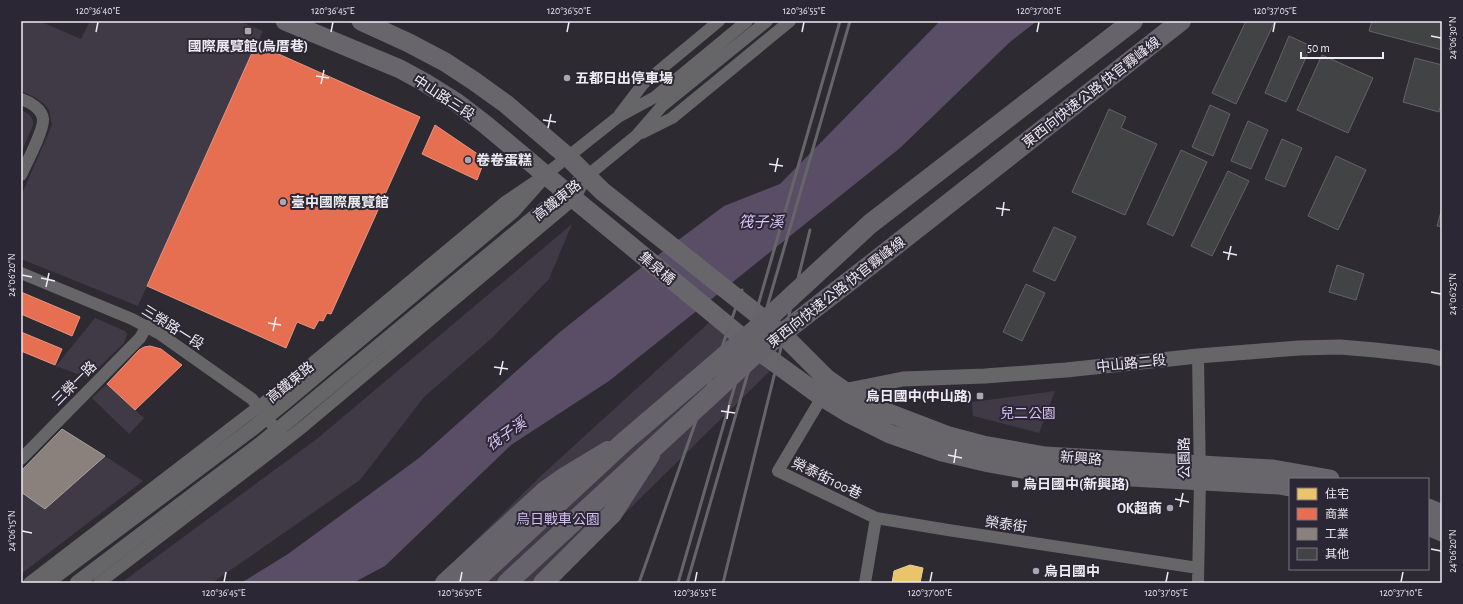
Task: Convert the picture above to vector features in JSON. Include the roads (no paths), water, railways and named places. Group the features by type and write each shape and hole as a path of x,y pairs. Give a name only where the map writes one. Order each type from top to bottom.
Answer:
{"highway":[{"name":"東西向快速公路 快官霧峰線","path":"472,583 625,441 755,330 870,224 1133,21"},
{"name":"東西向快速公路 快官霧峰線","path":"507,583 653,450 754,355 1181,21"},
{"path":"445,583 544,492 565,477 625,441"},
{"path":"543,583 612,514 653,450"}],"main road":[{"name":"中山路三段","path":"285,21 366,54 424,82 456,102 486,124 574,199"},
{"name":"中山路三段","path":"361,21 432,54 474,81 506,104 568,157 601,189"},
{"name":"集泉橋","path":"601,189 782,334 826,378 843,390"},
{"name":"集泉橋","path":"574,199 745,341"},
{"path":"745,341 822,397"},
{"name":"新興路","path":"843,390 889,414 949,436 983,446 1045,456 1199,473 1289,487"},
{"name":"新興路","path":"822,397 848,413 890,434 942,452 989,463 1040,472 1199,473 1273,469 1324,478"},
{"path":"1429,508 1442,514"},
{"path":"1429,526 1442,532"}],"street":[{"name":"高鐵東路","path":"618,117 643,84 719,21"},
{"name":"高鐵東路","path":"46,583 513,211 545,175 618,117 655,97 747,21"},
{"name":"高鐵東路","path":"98,583 282,436 520,229 574,199 587,176 636,136 662,106 767,21"},
{"name":"高鐵東路","path":"636,136 672,118 790,21"},
{"path":"21,99 32,104 42,114 44,119 21,176"},
{"name":"三榮路一段","path":"21,273 147,326 160,334 252,399 282,436"},
{"name":"三榮一路","path":"21,459 140,338 147,326"},
{"path":"482,583 745,341"},
{"path":"498,583 583,502 745,341"},
{"name":"中山路二段","path":"822,397 843,390 903,379 985,376 1058,371 1198,356 1299,348 1340,348 1430,356 1442,359"},
{"name":"公園路","path":"1198,356 1198,583"},
{"name":"榮泰街100巷","path":"822,397 778,471 876,518"},
{"name":"高鐵東路","path":"29,583 262,412"},
{"name":"高鐵東路","path":"77,583 282,436"},
{"path":"865,583 876,518"},
{"name":"榮泰街","path":"876,518 1198,568"}],"water":[{"name":"筏子溪","path":"940,21 1037,21 1010,42 900,148 609,381 511,445 385,566 353,583 241,583 288,554 419,458 560,332 638,270 724,206 780,184"}],"railway":[{"path":"678,583 840,21"},
{"path":"687,583 850,21"},
{"path":"723,583 810,230"},
{"path":"639,583 742,290"}],"place":[{"name":"國際展覽館(烏厝巷)","path":"248,31"},
{"name":"五都日出停車場","path":"567,78"},
{"name":"卷卷蛋糕","path":"468,160"},
{"name":"臺中國際展覽館","path":"283,202"},
{"name":"烏日國中(中山路)","path":"980,396"},
{"name":"烏日國中(新興路)","path":"1015,484"},
{"name":"OK超商","path":"1170,508"},
{"name":"烏日國中","path":"1036,571"}],"park label":[{"name":"兒二公園","path":"1028,413"},
{"name":"烏日戰車公園","path":"558,519"}]}
